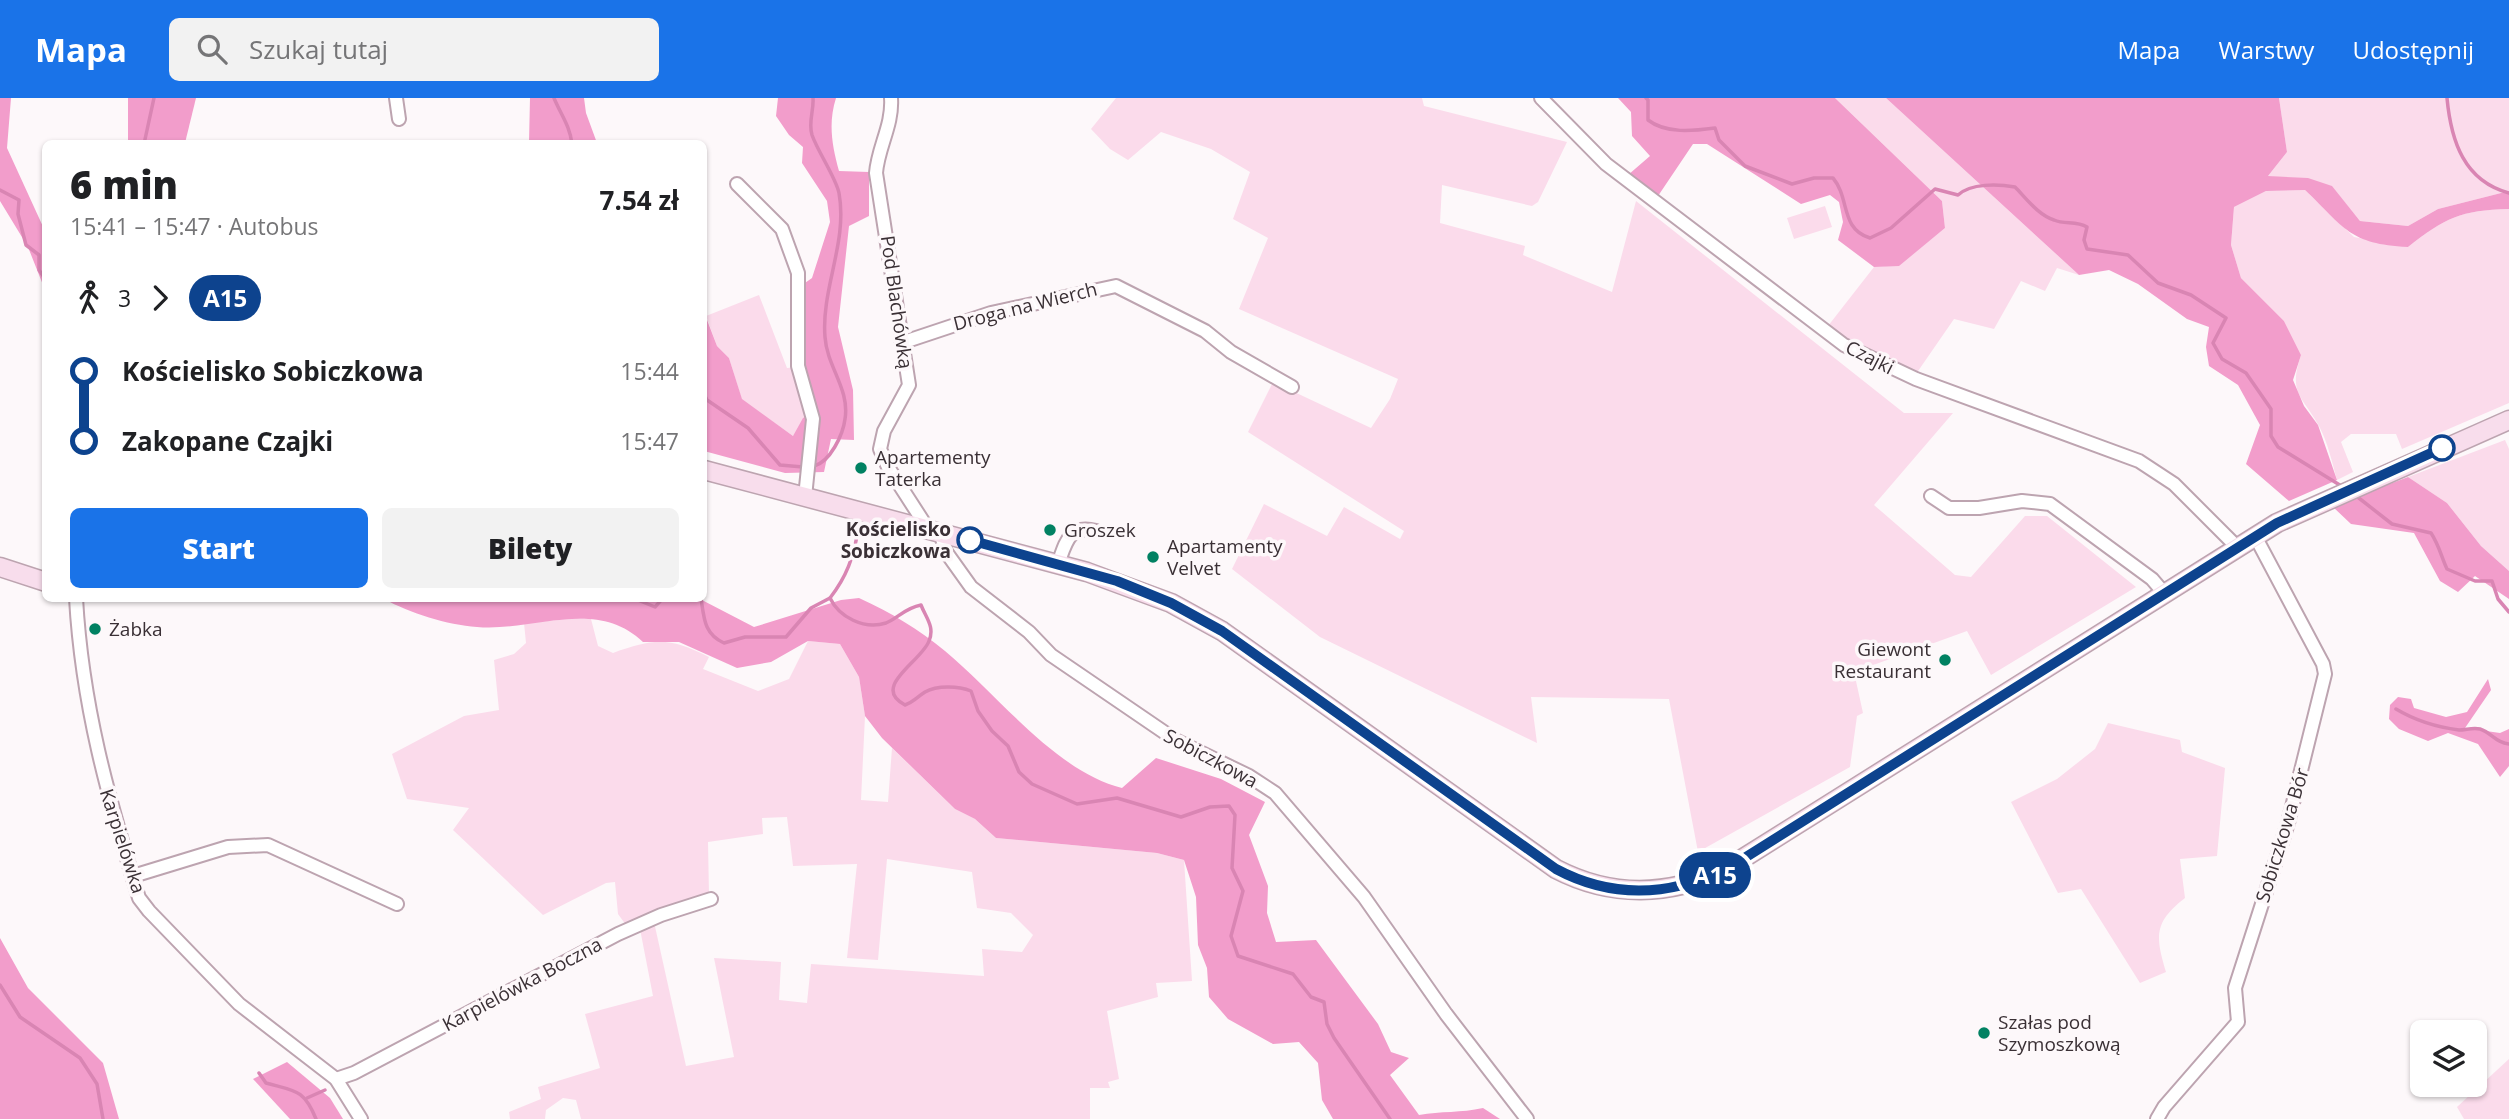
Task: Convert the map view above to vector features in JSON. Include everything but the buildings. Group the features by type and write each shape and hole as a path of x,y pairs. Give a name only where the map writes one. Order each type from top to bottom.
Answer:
{"street":[{"path":"396,98 399,120"},
{"name":"Pod Blachówką","path":"891,98 891,113 877,158 876,173 909,385 884,431 880,449 934,531"},
{"name":"Czajki","path":"1541,98 1606,164 1844,345 1916,379 2095,443 2146,465 2180,489 2237,547"},
{"path":"737,184 774,217 782,229 797,273 798,366 813,419 805,497"},
{"name":"Droga na Wierch","path":"901,342 991,313 1116,286 1205,331 1231,352 1292,387"},
{"path":"707,471 1058,564 1141,590 1222,631 1556,869 1590,884 1633,891 1670,889 1727,869 2255,536 2362,482 2509,420"},
{"path":"1931,496 1949,508 1979,508 2022,501 2050,504 2152,579 2164,593"},
{"path":"1058,564 1070,534 1078,529 1096,531"},
{"name":"Sobiczkowa","path":"934,531 971,587 1029,632 1051,655 1177,741 1249,776 1275,793 1364,897 1446,1014 1527,1119"},
{"name":"Sobiczkowa Bór","path":"2157,1119 2238,1022 2235,988 2288,823 2325,674 2323,664 2255,536"},
{"path":"0,567 42,581"},
{"name":"Karpielówka","path":"76,602 78,635 97,753 139,898 199,965 268,1028 337,1079 361,1119"},
{"path":"133,876 228,847 268,845 397,904"},
{"name":"Karpielówka Boczna","path":"337,1079 354,1073 618,934 662,915 711,899"}],"shaded area":[{"path":"0,98 11,98 7,148 42,224 42,282 28,247 0,201"},
{"path":"128,98 196,98 186,140 128,140"},
{"path":"530,98 584,98 586,113 596,140 529,140"},
{"path":"778,98 836,98 832,134 839,171 869,172 869,216 849,226 838,327 853,390 854,440 831,439 824,472 785,473 707,452 707,320 717,346 729,358 742,399 793,436 803,418 816,411 804,366 802,285 812,278 830,222 827,201 802,163 803,147 789,135 776,116"},
{"path":"1116,98 1422,98 1424,106 1567,142 1538,202 1532,206 1442,185 1440,223 1525,246 1523,255 1612,292 1636,201 1904,413 1953,413 1874,505 1955,575 1971,577 2025,516 2047,516 2136,587 1991,675 1967,631 1854,672 1863,713 1857,716 1850,767 1698,852 1669,699 1531,697 1537,743 1320,637 1232,569 1264,504 1327,536 1344,507 1400,539 1404,531 1248,432 1273,382 1371,428 1390,399 1398,379 1239,309 1268,238 1233,219 1250,172 1211,149 1161,132 1128,160 1110,149 1091,129"},
{"path":"1618,98 1835,98 1942,201 1945,228 1899,266 1874,267 1838,240 1843,222 1839,202 1830,195 1801,204 1707,144 1693,144 1658,196 1628,175 1650,156 1632,136 1631,112"},
{"path":"1835,98 1886,98 2079,275 2057,268 2045,291 2021,281 1994,329 1954,319 1916,374 1866,351 1828,326 1874,267 1899,265 1945,228 1942,201"},
{"path":"1886,98 2279,98 2287,152 2268,176 2308,178 2332,186 2360,221 2408,226 2438,209 2509,191 2509,209 2478,211 2454,218 2408,247 2373,242 2349,232 2305,190 2266,191 2234,207 2231,245 2241,278 2284,321 2301,355 2293,380 2304,406 2318,425 2337,480 2289,501 2246,464 2260,425 2238,385 2209,366 2206,347 2209,327 2187,319 2138,284 2109,270 2079,275"},
{"path":"2279,98 2509,98 2509,191 2438,209 2408,226 2360,221 2331,186 2268,176 2287,152"},
{"path":"2305,190 2354,237 2408,247 2454,218 2478,211 2509,209 2509,403 2402,449 2396,434 2351,434 2341,442 2353,472 2337,480 2322,432 2296,386 2301,355 2284,321 2241,278 2231,245 2234,207 2266,191"},
{"path":"1825,206 1832,227 1794,239 1787,218"},
{"path":"759,295 787,368 804,366 817,411 793,436 742,400 729,358 717,346 707,316"},
{"path":"2505,440 2509,449 2509,571 2481,546 2447,503 2408,477"},
{"path":"2408,477 2447,503 2481,546 2509,571 2509,599 2475,576 2458,592 2440,581 2414,533 2351,524 2332,506"},
{"path":"859,598 904,622 935,643 1028,730 1074,766 1098,779 1122,788 1156,758 1221,779 1265,802 1249,835 1268,886 1267,913 1276,942 1316,940 1378,1024 1391,1052 1409,1058 1390,1075 1419,1115 1483,1108 1500,1119 1333,1119 1322,1100 1318,1063 1299,1042 1273,1044 1228,1019 1209,997 1207,968 1198,945 1196,897 1184,860 1157,853 996,838 975,819 955,809 882,738 865,716 859,677 840,644 808,641 771,662 737,668 679,642 643,642 625,629 605,621 585,619 477,627 429,618 390,602 706,602 754,627 841,600"},
{"path":"591,619 598,646 613,653 651,642 672,643 709,657 703,669 758,691 789,679 808,641 840,644 859,677 865,716 861,800 888,802 892,748 955,809 975,819 996,838 1157,853 1184,860 1192,981 1156,983 1158,997 1107,1011 1119,1079 1108,1082 1110,1088 1090,1088 1090,1119 581,1119 576,1100 563,1098 546,1110 545,1119 510,1119 509,1112 541,1099 538,1087 600,1068 585,1014 653,996 640,929 654,922 686,1066 734,1057 714,958 781,962 779,1000 807,1003 811,964 984,976 982,949 1022,952 1033,935 1011,913 977,908 972,872 887,859 878,960 847,958 857,864 793,866 787,817 762,818 763,834 708,842 709,895 626,925 618,914 615,882 606,883 543,915 453,830 469,808 407,799 392,754 464,716 499,710 494,660 514,654 526,643 524,623"},
{"path":"2488,679 2491,690 2465,728 2500,733 2509,729 2509,766 2500,777 2478,744 2448,733 2428,741 2399,729 2389,719 2390,705 2398,697 2411,699 2414,708 2446,717 2467,712"},
{"path":"2108,723 2180,740 2182,752 2225,768 2217,856 2180,859 2185,898 2167,915 2160,930 2160,949 2166,972 2140,983 2081,889 2058,893 2011,802 2057,779 2095,749"},
{"path":"0,938 28,988 103,1063 119,1119 0,1119"},
{"path":"2509,1059 2509,1119 2464,1119 2457,1107 2468,1097 2487,1097 2487,1079"},
{"path":"287,1062 330,1098 343,1119 290,1119 253,1079"}],"waterway":[{"path":"145,140 154,98"},
{"path":"554,98 571,140"},
{"path":"813,98 812,135 839,193 841,211 827,301 825,337 846,408 839,440 825,459 814,466"},
{"path":"1646,98 1648,120 1671,129 1715,128 1719,140 1745,166 1792,184 1814,178 1833,178 1854,228 1870,238 1891,228 1935,189 1958,195 1970,188 1985,185 2015,187 2048,218 2087,227 2084,240 2087,249 2128,255 2158,283 2191,295 2226,318 2213,343 2222,359 2246,373 2271,409 2271,436 2278,447 2343,487"},
{"path":"2447,98 2452,129 2463,157 2481,179 2509,193"},
{"path":"0,190 19,200 18,214 26,245 39,255 39,270 42,274"},
{"path":"707,400 748,428 780,465 803,467"},
{"path":"2355,495 2392,524 2431,533 2447,569 2475,581 2492,581 2498,599 2509,612"},
{"path":"830,598 848,566 858,531"},
{"path":"702,602 709,630 724,643 745,637 786,637 811,608 830,598 846,616 869,625 886,623 910,608 921,605 931,636 925,649 895,682 893,690 896,698 905,705 936,688 954,687 971,691 978,711 992,731 1008,746 1019,772 1032,784 1077,804 1117,798 1181,817 1210,807 1229,806 1235,815 1232,868 1243,891 1231,936 1238,956 1293,974 1311,997 1324,1002 1327,1024 1334,1038 1390,1119"},
{"path":"643,602 655,607 659,602"},
{"path":"2396,709 2442,727 2459,730 2480,729 2509,744"},
{"path":"0,985 20,1017 80,1058 97,1084 103,1119"},
{"path":"259,1073 266,1083 291,1090 303,1097 316,1119"},
{"path":"307,1098 325,1090"}],"bus line":[{"name":"A15","path":"970,540 1117,581 1171,603 1222,631 1556,869 1570,877 1611,889 1655,891 1687,885 1727,869 2277,523 2442,448"}],"place":[{"name":"Apartementy Taterka","path":"861,468"},
{"name":"Groszek","path":"1050,530"},
{"name":"Kościelisko Sobiczkowa","path":"970,540"},
{"name":"Apartamenty Velvet","path":"1153,557"},
{"name":"Żabka","path":"95,629"},
{"name":"Giewont Restaurant","path":"1945,660"},
{"name":"Szałas pod Szymoszkową","path":"1984,1033"}]}
